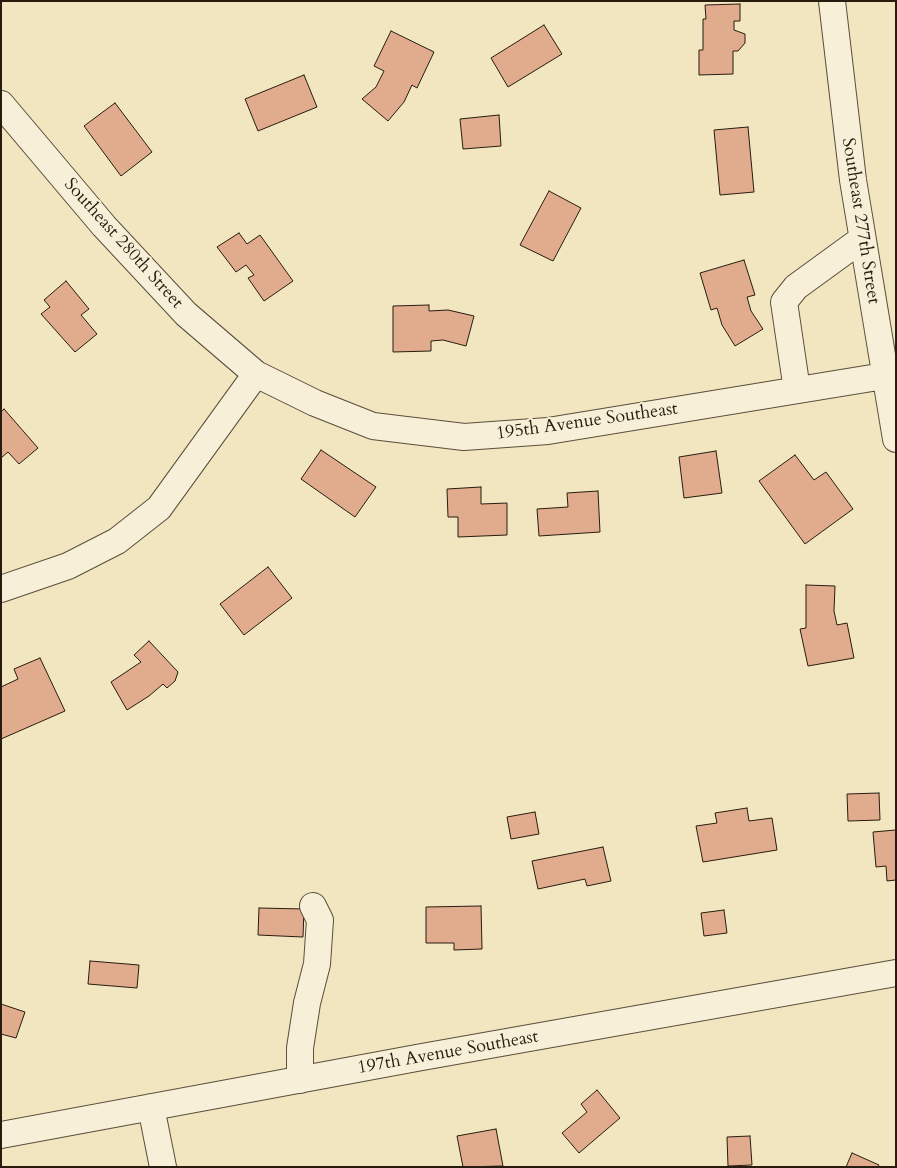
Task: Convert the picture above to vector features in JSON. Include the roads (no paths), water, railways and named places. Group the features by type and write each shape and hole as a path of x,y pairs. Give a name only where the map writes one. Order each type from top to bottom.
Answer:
{"street":[{"name":"Southeast 277th Street","path":"832,1 843,111 862,239 890,375 896,439"},
{"name":"Southeast 280th Street","path":"1,104 104,226 186,314 256,374"},
{"path":"797,390 784,302 796,287 862,239"},
{"path":"1,589 68,566 117,541 159,508 256,374"},
{"name":"195th Avenue Southeast","path":"256,374 314,403 374,426 464,437 548,431 890,375"},
{"path":"300,1080 300,1048 307,1003 317,964 320,929 320,920 313,906"},
{"name":"197th Avenue Southeast","path":"1,1135 896,974"},
{"path":"151,1107 164,1167"}]}
